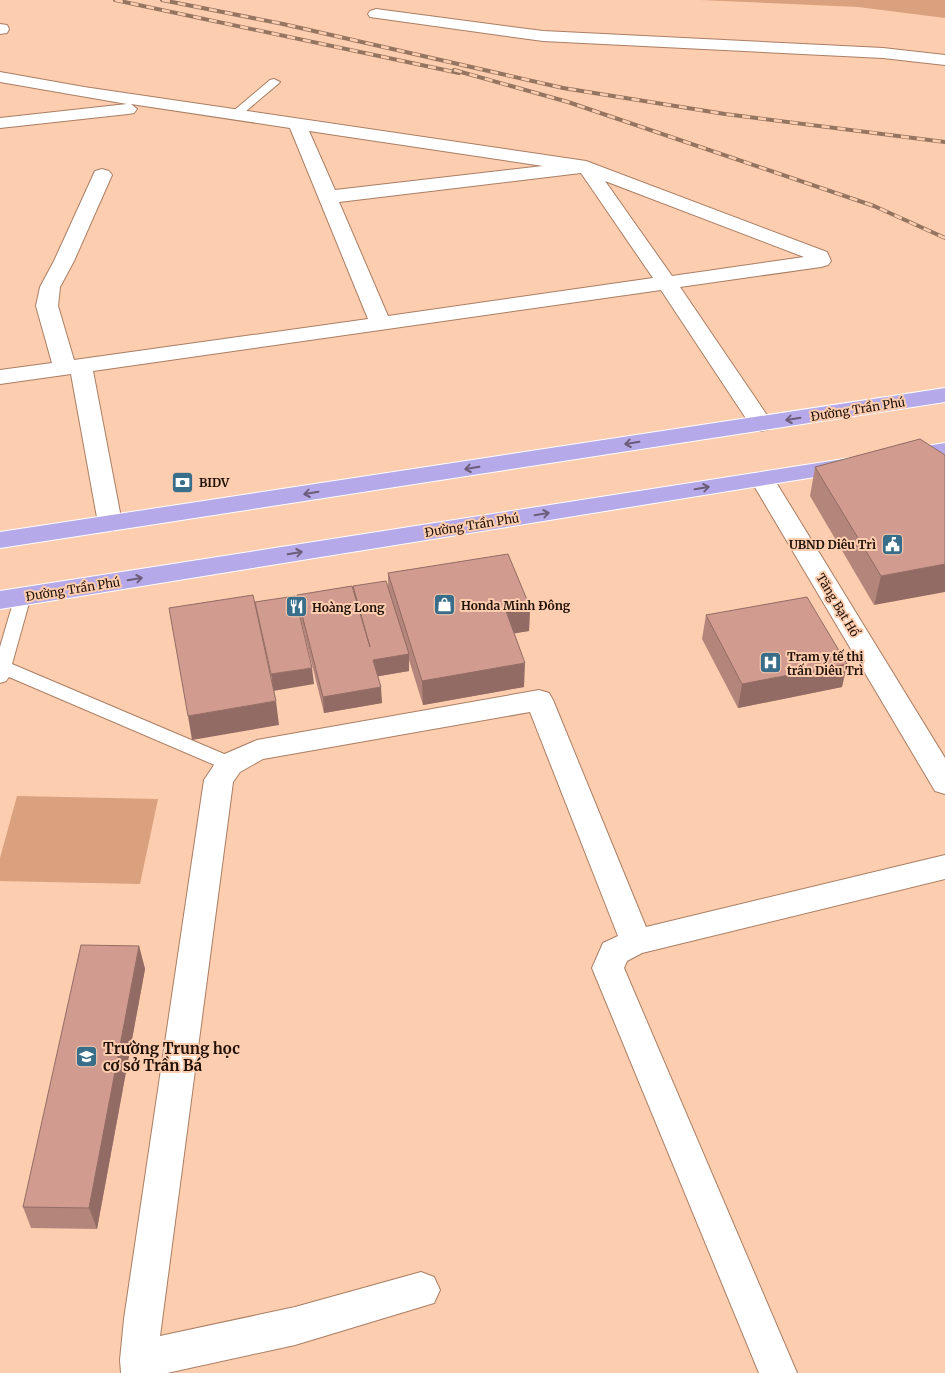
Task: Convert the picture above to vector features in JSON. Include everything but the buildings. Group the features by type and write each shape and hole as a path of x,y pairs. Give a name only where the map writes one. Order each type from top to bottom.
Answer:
{"highway":[{"name":"Đường Trần Phú","path":"0,540 945,395"},
{"name":"Đường Trần Phú","path":"11,598 945,450"}],"street":[{"path":"376,14 543,36 883,53 945,60"},
{"path":"0,77 235,115 586,167 820,256 821,261 0,377"},
{"path":"0,123 165,104"},
{"path":"297,124 381,324"},
{"path":"328,197 586,167"},
{"path":"586,167 668,283 761,424"},
{"path":"102,175 64,261 50,287 47,306 73,367 110,523"},
{"name":"Tăng Bạt Hổ","path":"762,479 945,783"},
{"path":"421,1290 140,1367 143,1318 219,780 230,764 256,750 539,700 636,942"},
{"path":"778,1373 608,968 614,952 636,942 945,867"}],"lane":[{"path":"235,115 274,82"},
{"path":"11,598 1,672 230,764"}],"shaded area":[{"path":"700,0 945,0 945,18 858,7"},
{"path":"17,796 158,799 140,884 0,881 0,858"}],"railway":[{"path":"115,0 459,73"},
{"path":"162,0 283,24 563,88 725,114 945,142"},
{"path":"454,70 568,102 874,206 945,238"}],"place":[{"name":"BIDV","path":"183,482"},
{"name":"UBND Diêu Trì","path":"892,544"},
{"name":"Honda Minh Đông","path":"445,605"},
{"name":"Hoàng Long","path":"296,607"},
{"name":"Trạm y tế thị trấn Diêu Trì","path":"771,663"},
{"name":"Trường Trung học cơ sở Trần Bá","path":"87,1057"}]}
